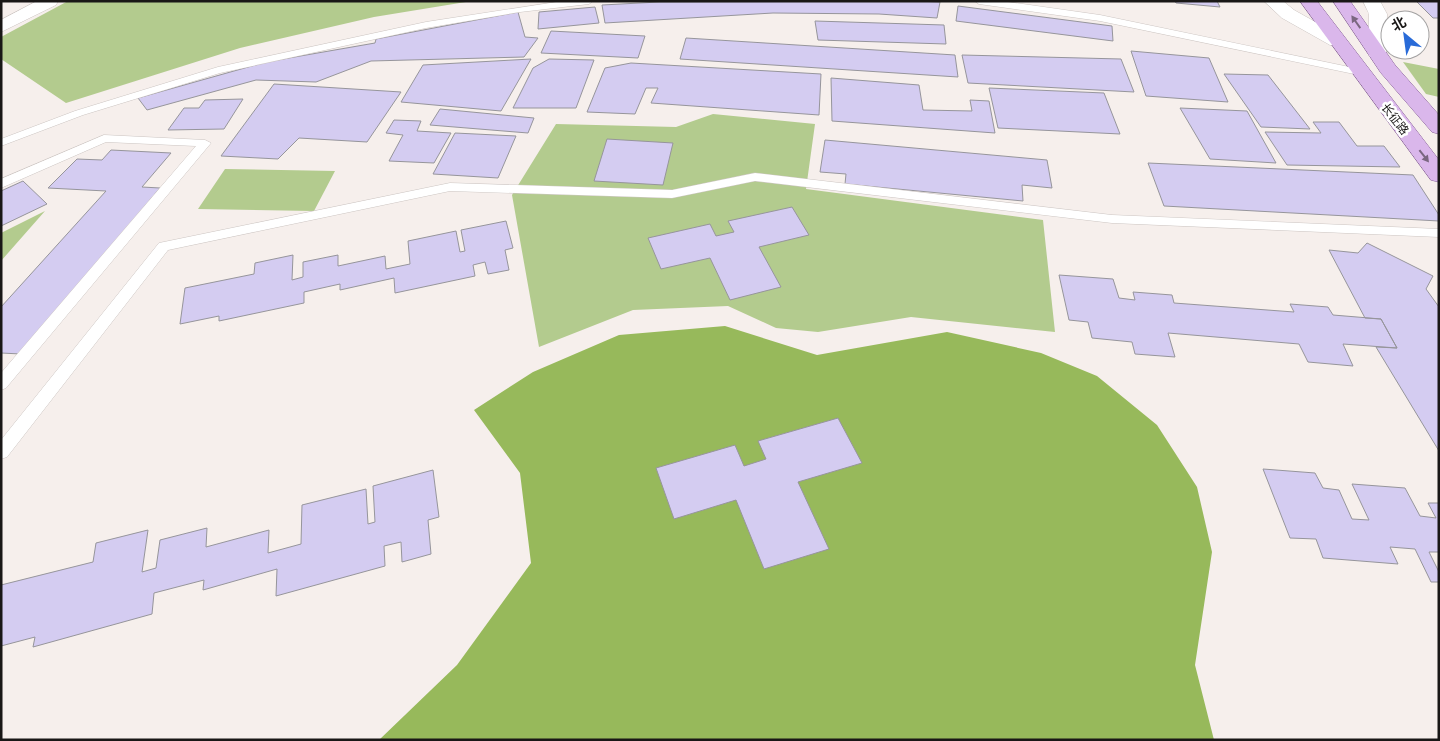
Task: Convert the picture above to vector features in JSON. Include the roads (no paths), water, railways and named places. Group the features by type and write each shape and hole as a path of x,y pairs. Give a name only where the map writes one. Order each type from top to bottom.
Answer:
{"main road":[{"name":"长征路","path":"1309,2 1355,67 1439,176"},
{"name":"长征路","path":"1342,3 1399,82 1439,128"}],"street":[{"path":"1,26 50,1"},
{"path":"1272,1 1288,14 1336,41"},
{"path":"1371,1 1378,14 1377,53"}],"lane":[{"path":"1,143 79,113 218,70 426,25 520,9 589,1"},
{"path":"979,1 1100,18 1355,67"},
{"path":"1,184 104,138 205,143 1,384"},
{"path":"1,452 164,246 450,187 672,194 754,177 1112,219 1439,234"}]}
